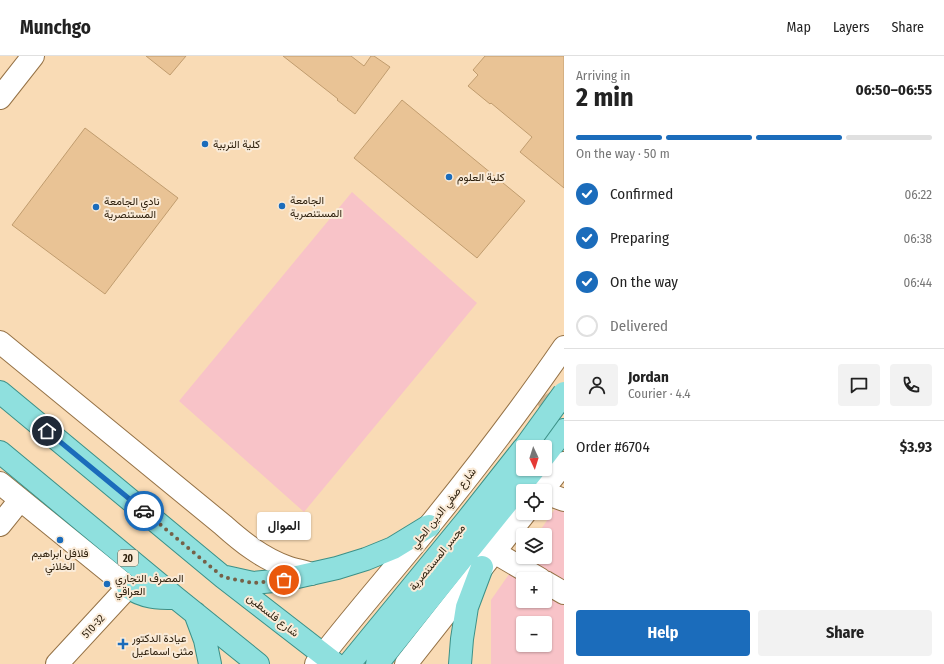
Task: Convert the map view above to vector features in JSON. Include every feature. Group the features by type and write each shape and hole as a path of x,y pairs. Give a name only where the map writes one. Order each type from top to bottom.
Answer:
{"main road":[{"name":"مجسر المستنصرية","path":"528,440 551,388"},
{"name":"شارع فلسطين","path":"0,392 223,577 331,661"},
{"path":"552,446 564,430"},
{"name":"20","path":"0,452 258,664"},
{"name":"مجسر المستنصرية","path":"331,661 467,520 516,458"},
{"name":"مجسر المستنصرية","path":"377,664 528,476"},
{"path":"223,577 253,583 284,580 337,568 366,559 393,548 429,526"},
{"path":"460,664 466,607 488,560"},
{"path":"128,587 138,594 159,598 176,598"},
{"path":"195,613 210,664"}],"street":[{"path":"0,98 33,56"},
{"path":"0,342 242,542 263,556 287,567 311,574"},
{"name":"شارع صفي الدين الحلي","path":"331,661 429,526 515,415 551,388 564,347"},
{"path":"548,484 564,463"},
{"path":"0,483 128,587"},
{"path":"552,496 564,500"},
{"path":"0,524 20,500"},
{"path":"406,664 519,520"},
{"path":"488,560 521,572"},
{"path":"552,586 564,593"},
{"name":"510-32","path":"57,664 128,587"}],"shaded area":[{"path":"352,192 477,303 304,512 179,401"},
{"path":"564,496 564,664 491,664 491,600 516,564 552,564 552,528 542,528 547,520 552,520 552,513"}],"building":[{"path":"146,56 186,56 170,75"},
{"path":"283,56 351,56 364,66 371,56 374,56 390,67 355,114"},
{"path":"485,56 564,56 564,188 520,152 532,137 468,86 478,75 473,70"},
{"path":"402,100 525,201 477,258 354,158"},
{"path":"85,128 178,198 105,294 12,225"}],"tunnel":[{"path":"545,395 552,407 564,417"}],"way so far":[{"path":"144,511 223,577 253,583 284,580"}],"place":[{"name":"كلية التربية","path":"205,144"},
{"name":"كلية العلوم","path":"449,177"},
{"name":"الجامعة المستنصرية","path":"282,206"},
{"name":"نادي الجامعة المستنصرية","path":"96,207"},
{"name":"فلافل ابراهيم الخلاني","path":"60,540"},
{"name":"الموال","path":"284,580"},
{"name":"المصرف التجاري العراقي","path":"107,584"},
{"name":"عيادة الدكتور مثنى اسماعيل","path":"123,644"}],"route":[{"path":"47,431 144,511"}]}
